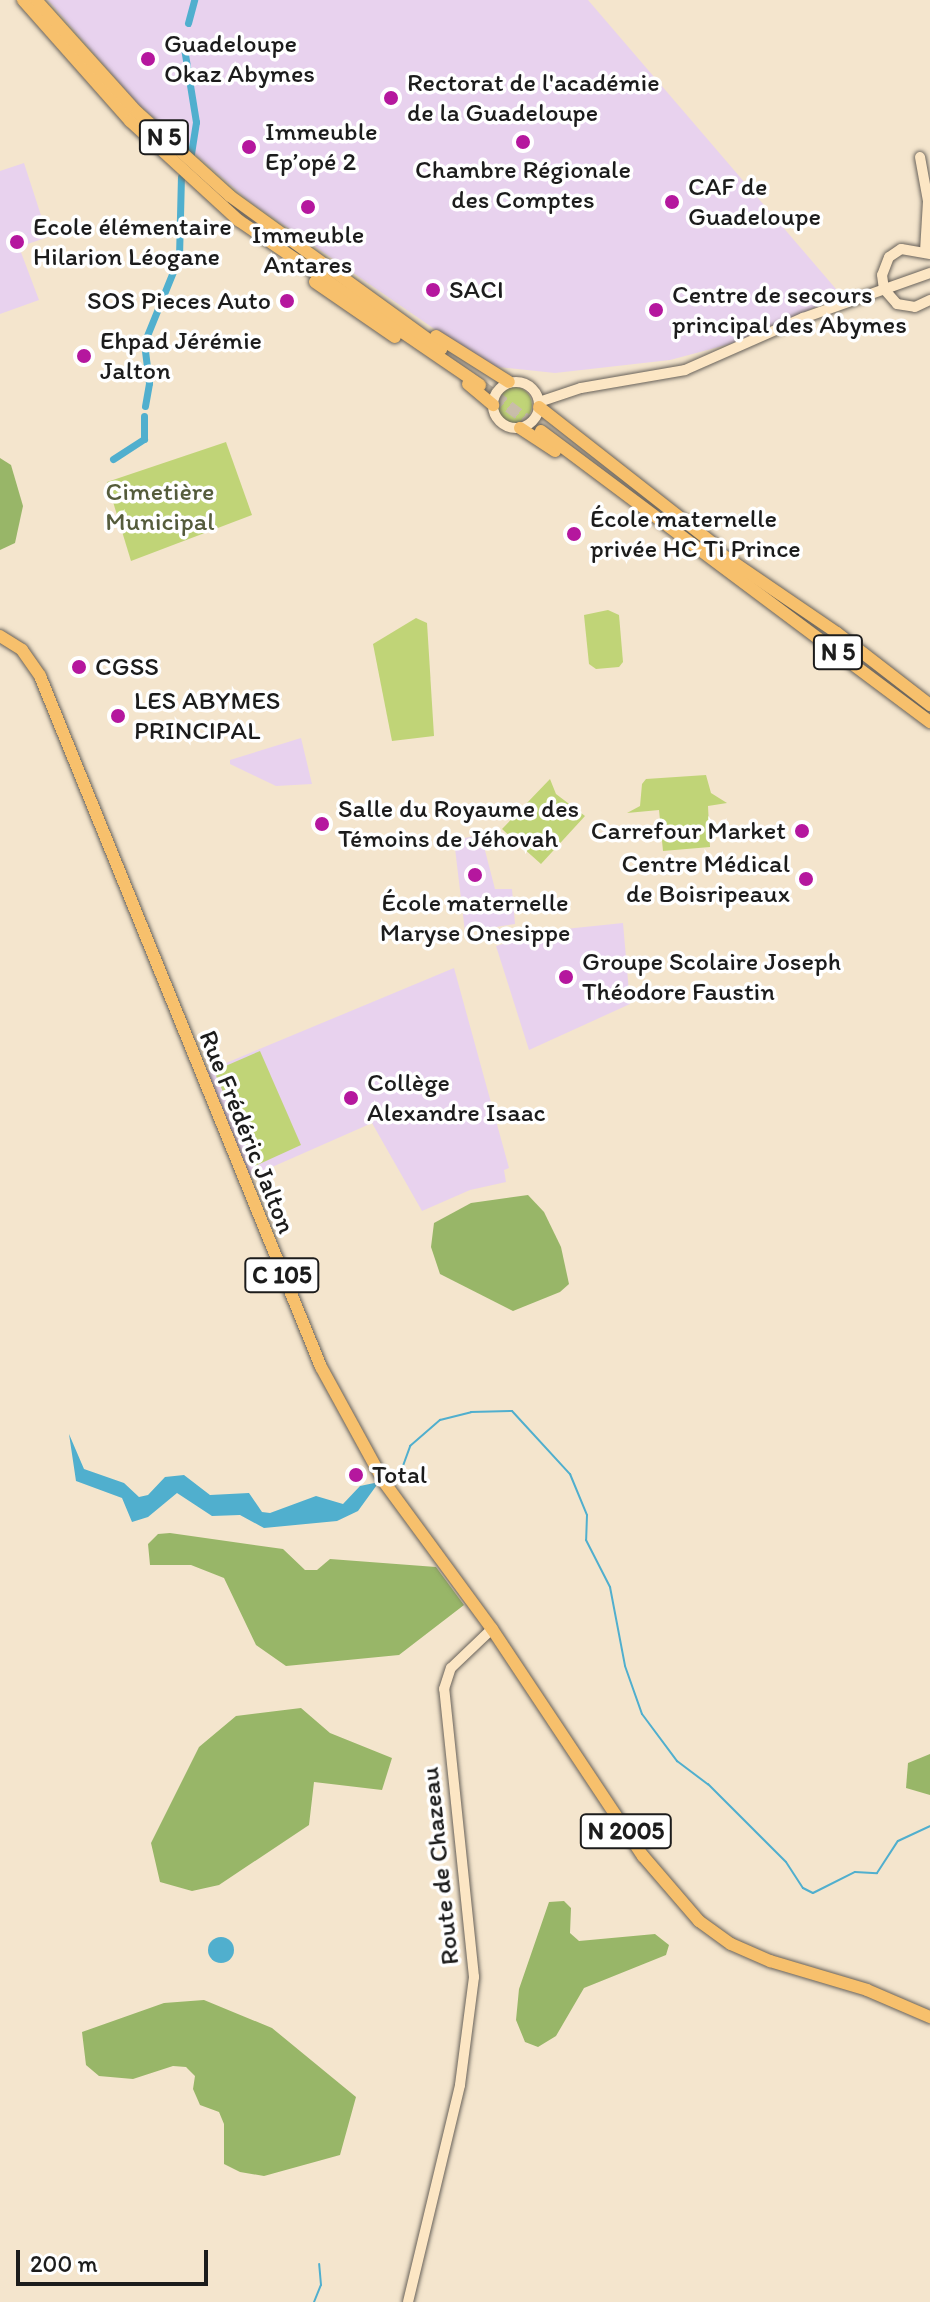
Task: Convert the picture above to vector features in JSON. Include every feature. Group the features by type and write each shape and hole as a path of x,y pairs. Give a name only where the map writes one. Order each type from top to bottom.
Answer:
{"main road":[{"name":"N 5","path":"24,2 130,121 238,220 301,258 482,381"},
{"name":"N 5","path":"24,2 137,112 301,258"},
{"path":"908,248 928,252 920,157"},
{"path":"884,289 886,261 908,248 927,214"},
{"path":"301,258 311,279 493,405 502,423 520,428 747,577"},
{"path":"301,258 509,382 530,386 539,404 747,577"},
{"path":"520,428 531,423 539,404 581,388 685,370 930,273"},
{"path":"884,289 902,306 930,300"},
{"path":"493,405 496,393 509,382"},
{"name":"N 5","path":"542,427 747,577 930,705"},
{"name":"N 5","path":"747,577 930,722"},
{"name":"Rue Frédéric Jalton","path":"0,636 22,650 40,676 303,1323 349,1425 381,1477 492,1629"},
{"name":"N 2005","path":"492,1629 643,1856 699,1921 731,1944 770,1961 867,1990 930,2017"},
{"name":"Route de Chazeau","path":"408,2302 454,2114 474,1984 444,1689 451,1668 492,1629"}],"shaded area":[{"path":"48,0 588,0 842,296 730,344 670,360 555,373 488,366 249,201 137,103"},
{"name":"Ecole élémentaire Hilarion Léogane","path":"24,163 48,237 19,247 39,300 0,314 0,171"},
{"path":"301,738 312,784 276,786 230,764 230,760"},
{"name":"École maternelle Maryse Onesippe","path":"481,835 495,889 512,889 515,924 465,932 454,840"},
{"name":"Groupe Scolaire Joseph Théodore Faustin","path":"623,923 630,1004 529,1050 496,946 546,931"},
{"name":"Collège Alexandre Isaac","path":"454,968 509,1168 504,1170 506,1182 470,1190 422,1211 372,1123 247,1178 202,1073"}],"green space":[{"path":"514,387 527,392 532,405 527,418 514,423 501,418 496,405 501,392"},
{"name":"Cimetière Municipal","path":"226,442 252,515 131,561 107,482"},
{"path":"0,458 11,465 23,506 15,543 0,550"},
{"path":"608,610 619,615 623,662 619,667 596,669 589,664 584,615"},
{"path":"416,618 427,623 434,736 392,741 373,644"},
{"path":"706,775 711,793 727,803 708,806 710,847 663,851 659,810 627,813 640,806 642,784 646,779"},
{"path":"550,779 556,794 585,816 541,864 502,829"},
{"path":"260,1051 301,1145 255,1166 214,1071"},
{"path":"528,1195 544,1212 561,1247 569,1284 560,1292 513,1311 440,1274 431,1247 434,1223 471,1203"},
{"path":"170,1533 283,1549 305,1570 317,1570 330,1559 436,1567 464,1605 399,1655 286,1666 256,1645 224,1578 191,1565 150,1565 148,1544 158,1534"},
{"path":"301,1708 330,1733 392,1758 382,1790 314,1782 309,1825 219,1885 192,1891 160,1882 151,1843 199,1747 236,1716"},
{"path":"930,1754 930,1795 906,1788 908,1763"},
{"path":"564,1901 571,1908 570,1933 579,1941 655,1934 669,1945 666,1955 584,1988 556,2036 538,2047 525,2042 516,2020 519,1989 549,1902"},
{"path":"204,2000 272,2028 356,2097 340,2155 264,2176 240,2172 224,2164 224,2124 219,2112 200,2105 193,2089 195,2076 186,2067 173,2066 133,2079 99,2076 86,2065 82,2032 164,2003"}],"water":[{"path":"69,1434 84,1469 124,1483 139,1497 148,1495 165,1477 184,1475 210,1495 249,1493 262,1512 270,1513 316,1496 343,1504 360,1486 379,1482 358,1511 337,1521 264,1528 240,1515 212,1516 177,1493 148,1517 132,1522 122,1498 76,1481"},
{"path":"221,1937 230,1941 234,1950 230,1959 221,1963 212,1959 208,1950 212,1941"}],"waterway":[{"path":"188,23 194,0"},
{"path":"184,48 196,122 191,154"},
{"path":"145,406 149,383 144,343 179,257 181,177"},
{"path":"113,459 144,439 144,416"},
{"path":"386,1476 400,1474 410,1446 440,1420 471,1412 512,1411 570,1474 587,1515 586,1540 610,1587 625,1666 642,1714 677,1761 708,1784 786,1862 803,1888 813,1893 855,1872 877,1873 898,1841 930,1826"},
{"path":"314,2302 321,2285 319,2264"}],"tunnel":[{"path":"480,385 541,431"}],"place":[{"name":"Guadeloupe Okaz Abymes","path":"148,59"},
{"name":"Rectorat de l'académie de la Guadeloupe","path":"391,98"},
{"name":"Chambre Régionale des Comptes","path":"523,142"},
{"name":"Immeuble Ep’opé 2","path":"249,147"},
{"name":"CAF de Guadeloupe","path":"672,202"},
{"name":"Immeuble Antares","path":"308,207"},
{"name":"Ecole élémentaire Hilarion Léogane","path":"17,242"},
{"name":"SACI","path":"433,290"},
{"name":"SOS Pieces Auto","path":"287,301"},
{"name":"Centre de secours principal des Abymes","path":"656,310"},
{"name":"Ehpad Jérémie Jalton","path":"84,356"},
{"name":"École maternelle privée HC Ti Prince","path":"574,534"},
{"name":"CGSS","path":"79,667"},
{"name":"LES ABYMES PRINCIPAL","path":"118,716"},
{"name":"Salle du Royaume des Témoins de Jéhovah","path":"322,824"},
{"name":"Carrefour Market","path":"802,831"},
{"name":"École maternelle Maryse Onesippe","path":"475,875"},
{"name":"Centre Médical de Boisripeaux","path":"806,879"},
{"name":"Groupe Scolaire Joseph Théodore Faustin","path":"566,977"},
{"name":"Collège Alexandre Isaac","path":"351,1098"},
{"name":"Total","path":"356,1475"}]}
